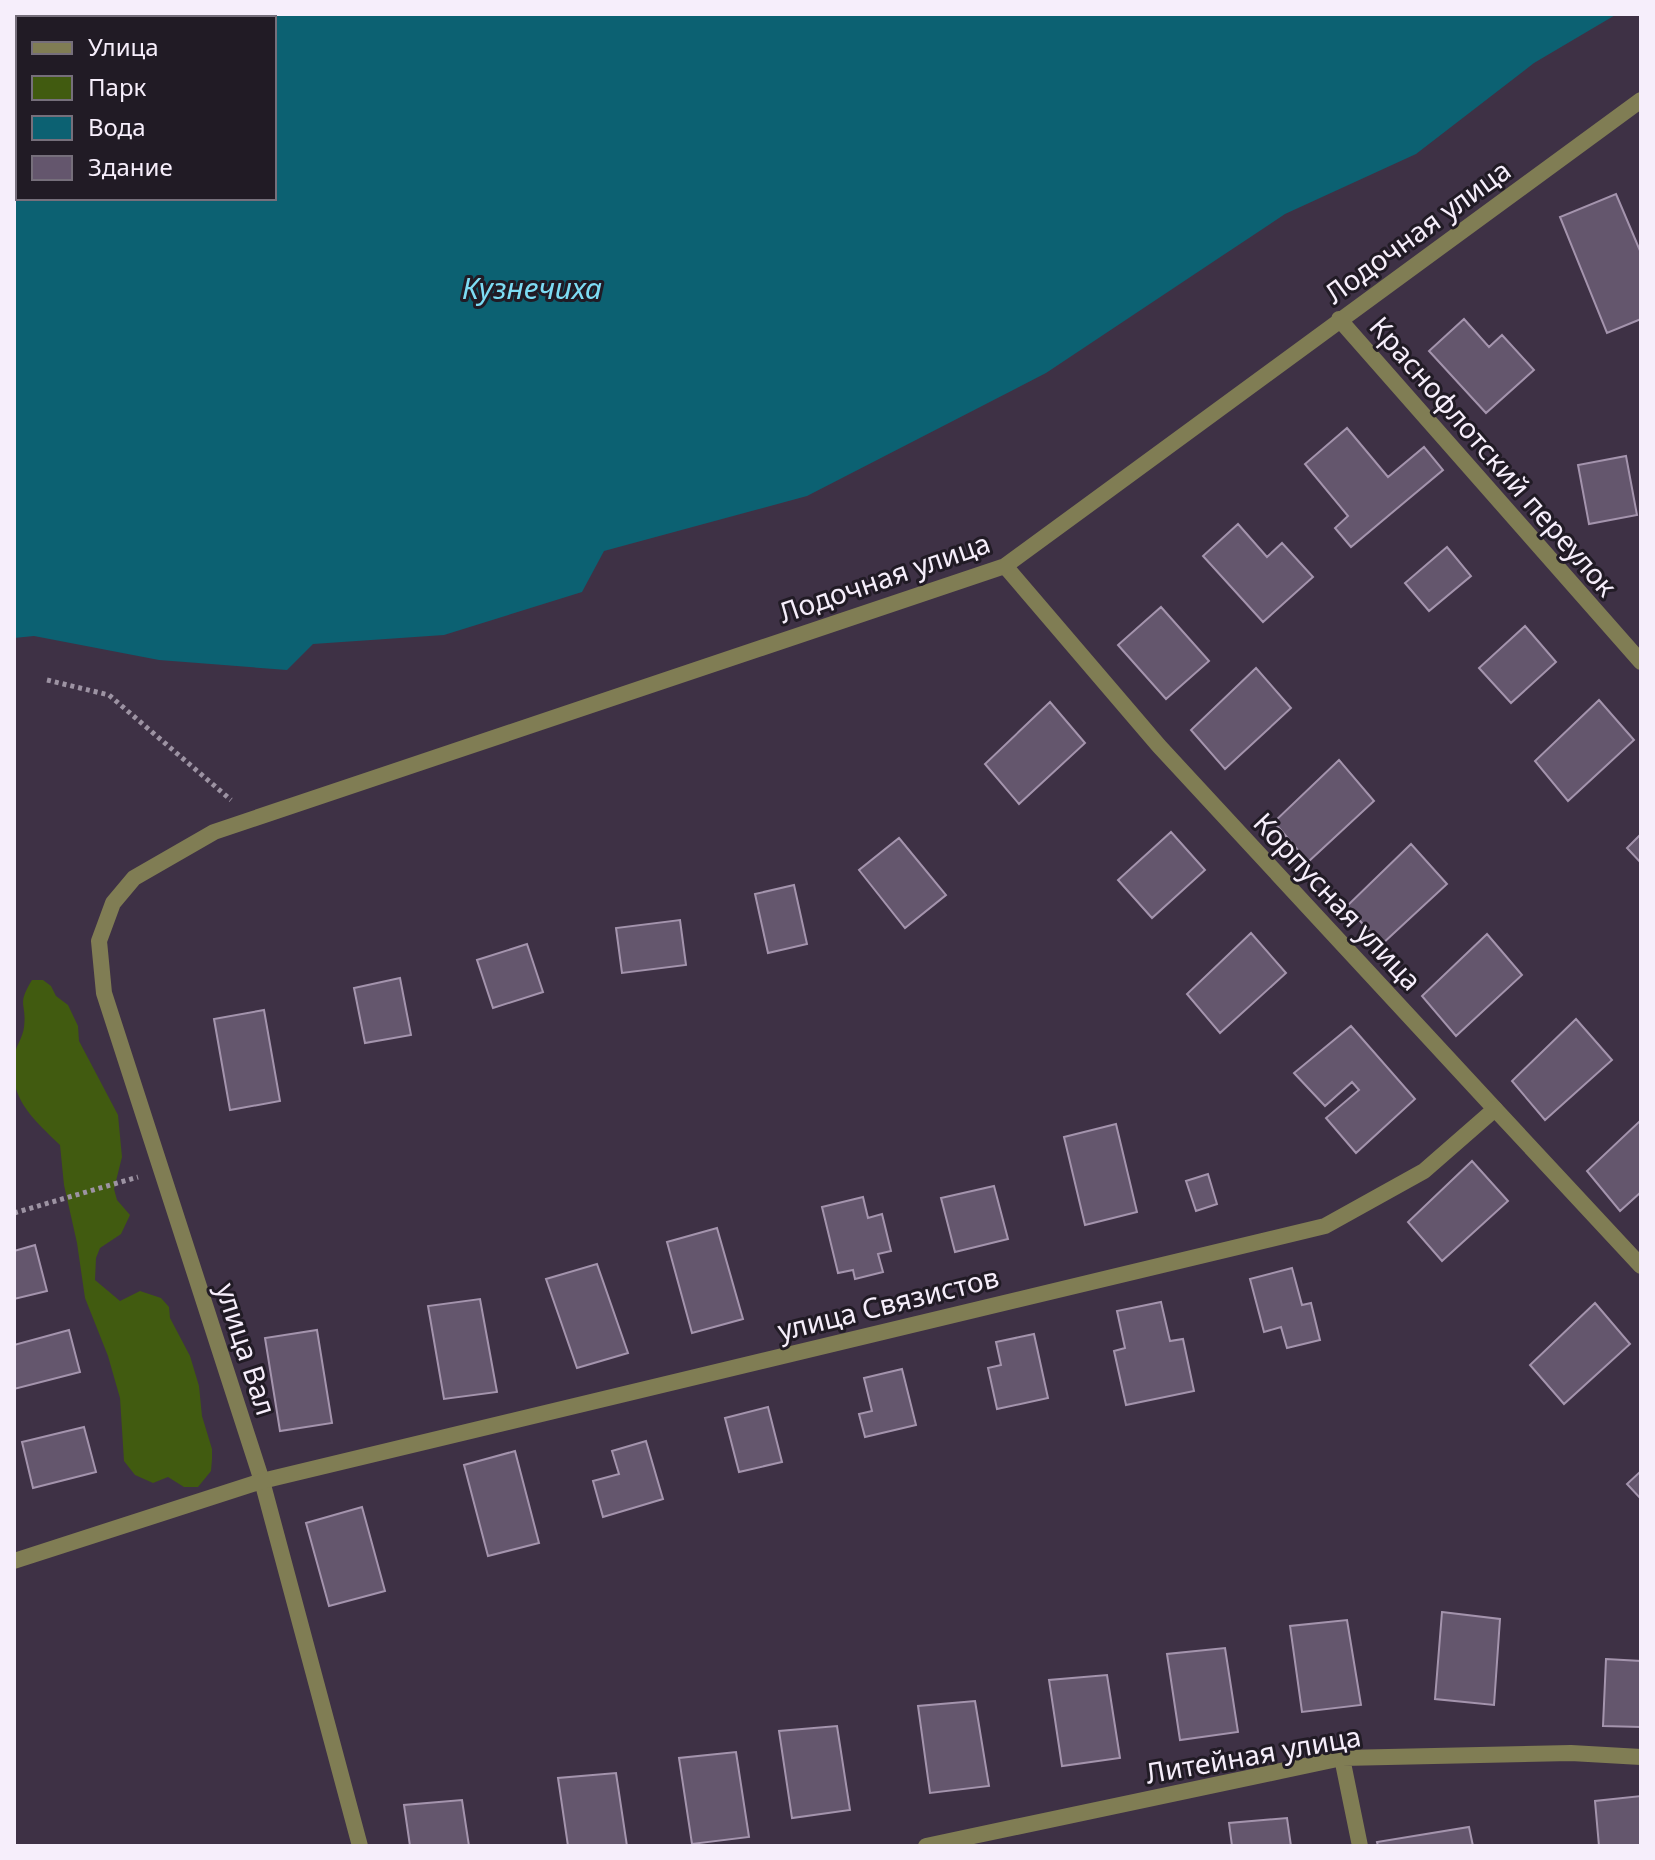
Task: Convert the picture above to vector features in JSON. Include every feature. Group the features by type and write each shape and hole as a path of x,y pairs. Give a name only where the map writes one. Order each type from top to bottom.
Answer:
{"street":[{"name":"Лодочная улица","path":"134,878 214,832 1005,566 1641,100"},
{"name":"Краснофлотский переулок","path":"1339,319 1641,662"},
{"name":"Корпусная улица","path":"1005,566 1159,746 1641,1266"},
{"name":"улица Вал","path":"134,878 113,903 99,941 104,993 262,1481 360,1846"},
{"name":"улица Связистов","path":"14,1561 262,1481 1325,1226 1424,1171 1495,1109"},
{"name":"Литейная улица","path":"926,1846 1342,1758 1571,1753 1641,1757"},
{"path":"1342,1758 1360,1846"}],"path":[{"path":"47,680 109,695 253,819"},
{"path":"14,1213 162,1170"}],"green space":[{"path":"32,980 43,980 68,1005 78,1026 79,1041 118,1115 122,1157 114,1189 117,1200 130,1215 121,1234 100,1248 96,1258 95,1280 120,1301 140,1291 161,1298 169,1307 170,1318 190,1356 212,1449 211,1471 198,1487 184,1487 168,1477 153,1483 135,1475 124,1461 120,1398 108,1356 85,1298 64,1185 60,1145 24,1106 15,1084 14,1056 25,1019 23,1000"}],"water":[{"name":"Кузнечиха","path":"14,14 1617,14 1534,63 1416,154 1285,214 1046,373 807,496 604,551 582,592 444,635 313,644 287,670 159,660 34,636 14,638"}],"building":[{"path":"1616,194 1641,253 1641,319 1607,333 1560,217"},
{"path":"1464,319 1489,347 1502,335 1534,370 1486,413 1429,351"},
{"path":"1347,428 1388,477 1424,447 1443,470 1351,547 1335,528 1348,516 1305,464"},
{"path":"1626,456 1637,515 1589,524 1578,465"},
{"path":"1238,524 1267,557 1282,543 1313,577 1263,622 1203,556"},
{"path":"1447,547 1471,576 1429,611 1405,583"},
{"path":"1161,607 1209,661 1166,699 1118,645"},
{"path":"1525,626 1556,662 1511,703 1479,668"},
{"path":"1256,668 1291,708 1225,769 1191,730"},
{"path":"1599,700 1634,740 1568,801 1535,761"},
{"path":"1050,702 1085,743 1019,804 985,764"},
{"path":"1339,760 1374,801 1308,862 1274,822"},
{"path":"1171,832 1205,870 1152,918 1118,880"},
{"path":"1641,834 1641,863 1627,848"},
{"path":"899,838 946,895 905,928 859,870"},
{"path":"1411,844 1447,884 1381,945 1347,906"},
{"path":"794,885 807,944 768,953 755,894"},
{"path":"680,920 686,965 622,973 616,928"},
{"path":"1251,933 1286,973 1220,1033 1187,994"},
{"path":"1487,934 1522,975 1456,1036 1422,996"},
{"path":"527,944 543,992 493,1008 477,960"},
{"path":"400,978 411,1035 365,1043 354,988"},
{"path":"264,1010 280,1101 230,1110 214,1019"},
{"path":"1576,1019 1612,1060 1545,1120 1512,1081"},
{"path":"1351,1026 1415,1099 1356,1153 1326,1118 1359,1090 1352,1082 1325,1106 1294,1073"},
{"path":"1641,1120 1641,1192 1620,1211 1587,1171"},
{"path":"1116,1124 1137,1212 1085,1225 1064,1137"},
{"path":"1472,1161 1508,1201 1442,1261 1408,1222"},
{"path":"1208,1174 1217,1204 1196,1211 1186,1181"},
{"path":"994,1186 1008,1239 955,1252 941,1198"},
{"path":"863,1197 868,1218 882,1214 891,1251 878,1254 883,1272 855,1279 853,1270 838,1273 822,1207"},
{"path":"717,1228 743,1319 692,1333 667,1242"},
{"path":"35,1245 47,1291 14,1299 14,1251"},
{"path":"597,1264 628,1353 577,1368 546,1279"},
{"path":"1292,1268 1302,1305 1311,1303 1320,1340 1287,1348 1281,1327 1264,1332 1250,1279"},
{"path":"480,1299 497,1392 444,1399 428,1306"},
{"path":"1161,1302 1170,1341 1183,1339 1194,1391 1126,1405 1114,1351 1125,1348 1117,1311"},
{"path":"1595,1303 1630,1344 1564,1404 1530,1365"},
{"path":"69,1330 80,1372 14,1389 14,1345"},
{"path":"317,1330 332,1423 280,1431 265,1338"},
{"path":"1034,1334 1048,1398 997,1409 988,1368 1001,1365 996,1342"},
{"path":"902,1369 916,1425 865,1437 859,1414 872,1411 864,1378"},
{"path":"768,1407 782,1462 739,1472 725,1418"},
{"path":"84,1427 96,1472 33,1488 22,1442"},
{"path":"646,1441 663,1499 603,1517 593,1481 619,1474 612,1451"},
{"path":"515,1451 539,1543 488,1556 464,1465"},
{"path":"1641,1471 1641,1499 1627,1484"},
{"path":"362,1507 385,1591 329,1606 306,1523"},
{"path":"1442,1612 1500,1619 1494,1705 1435,1699"},
{"path":"1347,1620 1361,1705 1302,1712 1290,1626"},
{"path":"1225,1648 1238,1732 1180,1740 1167,1654"},
{"path":"1606,1659 1641,1661 1641,1727 1603,1726"},
{"path":"1107,1675 1120,1758 1062,1766 1049,1680"},
{"path":"975,1701 989,1786 930,1793 918,1706"},
{"path":"837,1726 850,1810 792,1818 779,1731"},
{"path":"736,1752 749,1837 692,1844 679,1758"},
{"path":"616,1773 627,1846 568,1846 558,1778"},
{"path":"1641,1796 1641,1846 1599,1846 1595,1801"},
{"path":"462,1800 469,1846 410,1846 404,1805"},
{"path":"1287,1818 1291,1846 1232,1846 1229,1823"},
{"path":"1469,1827 1473,1846 1378,1846 1377,1842"}]}
